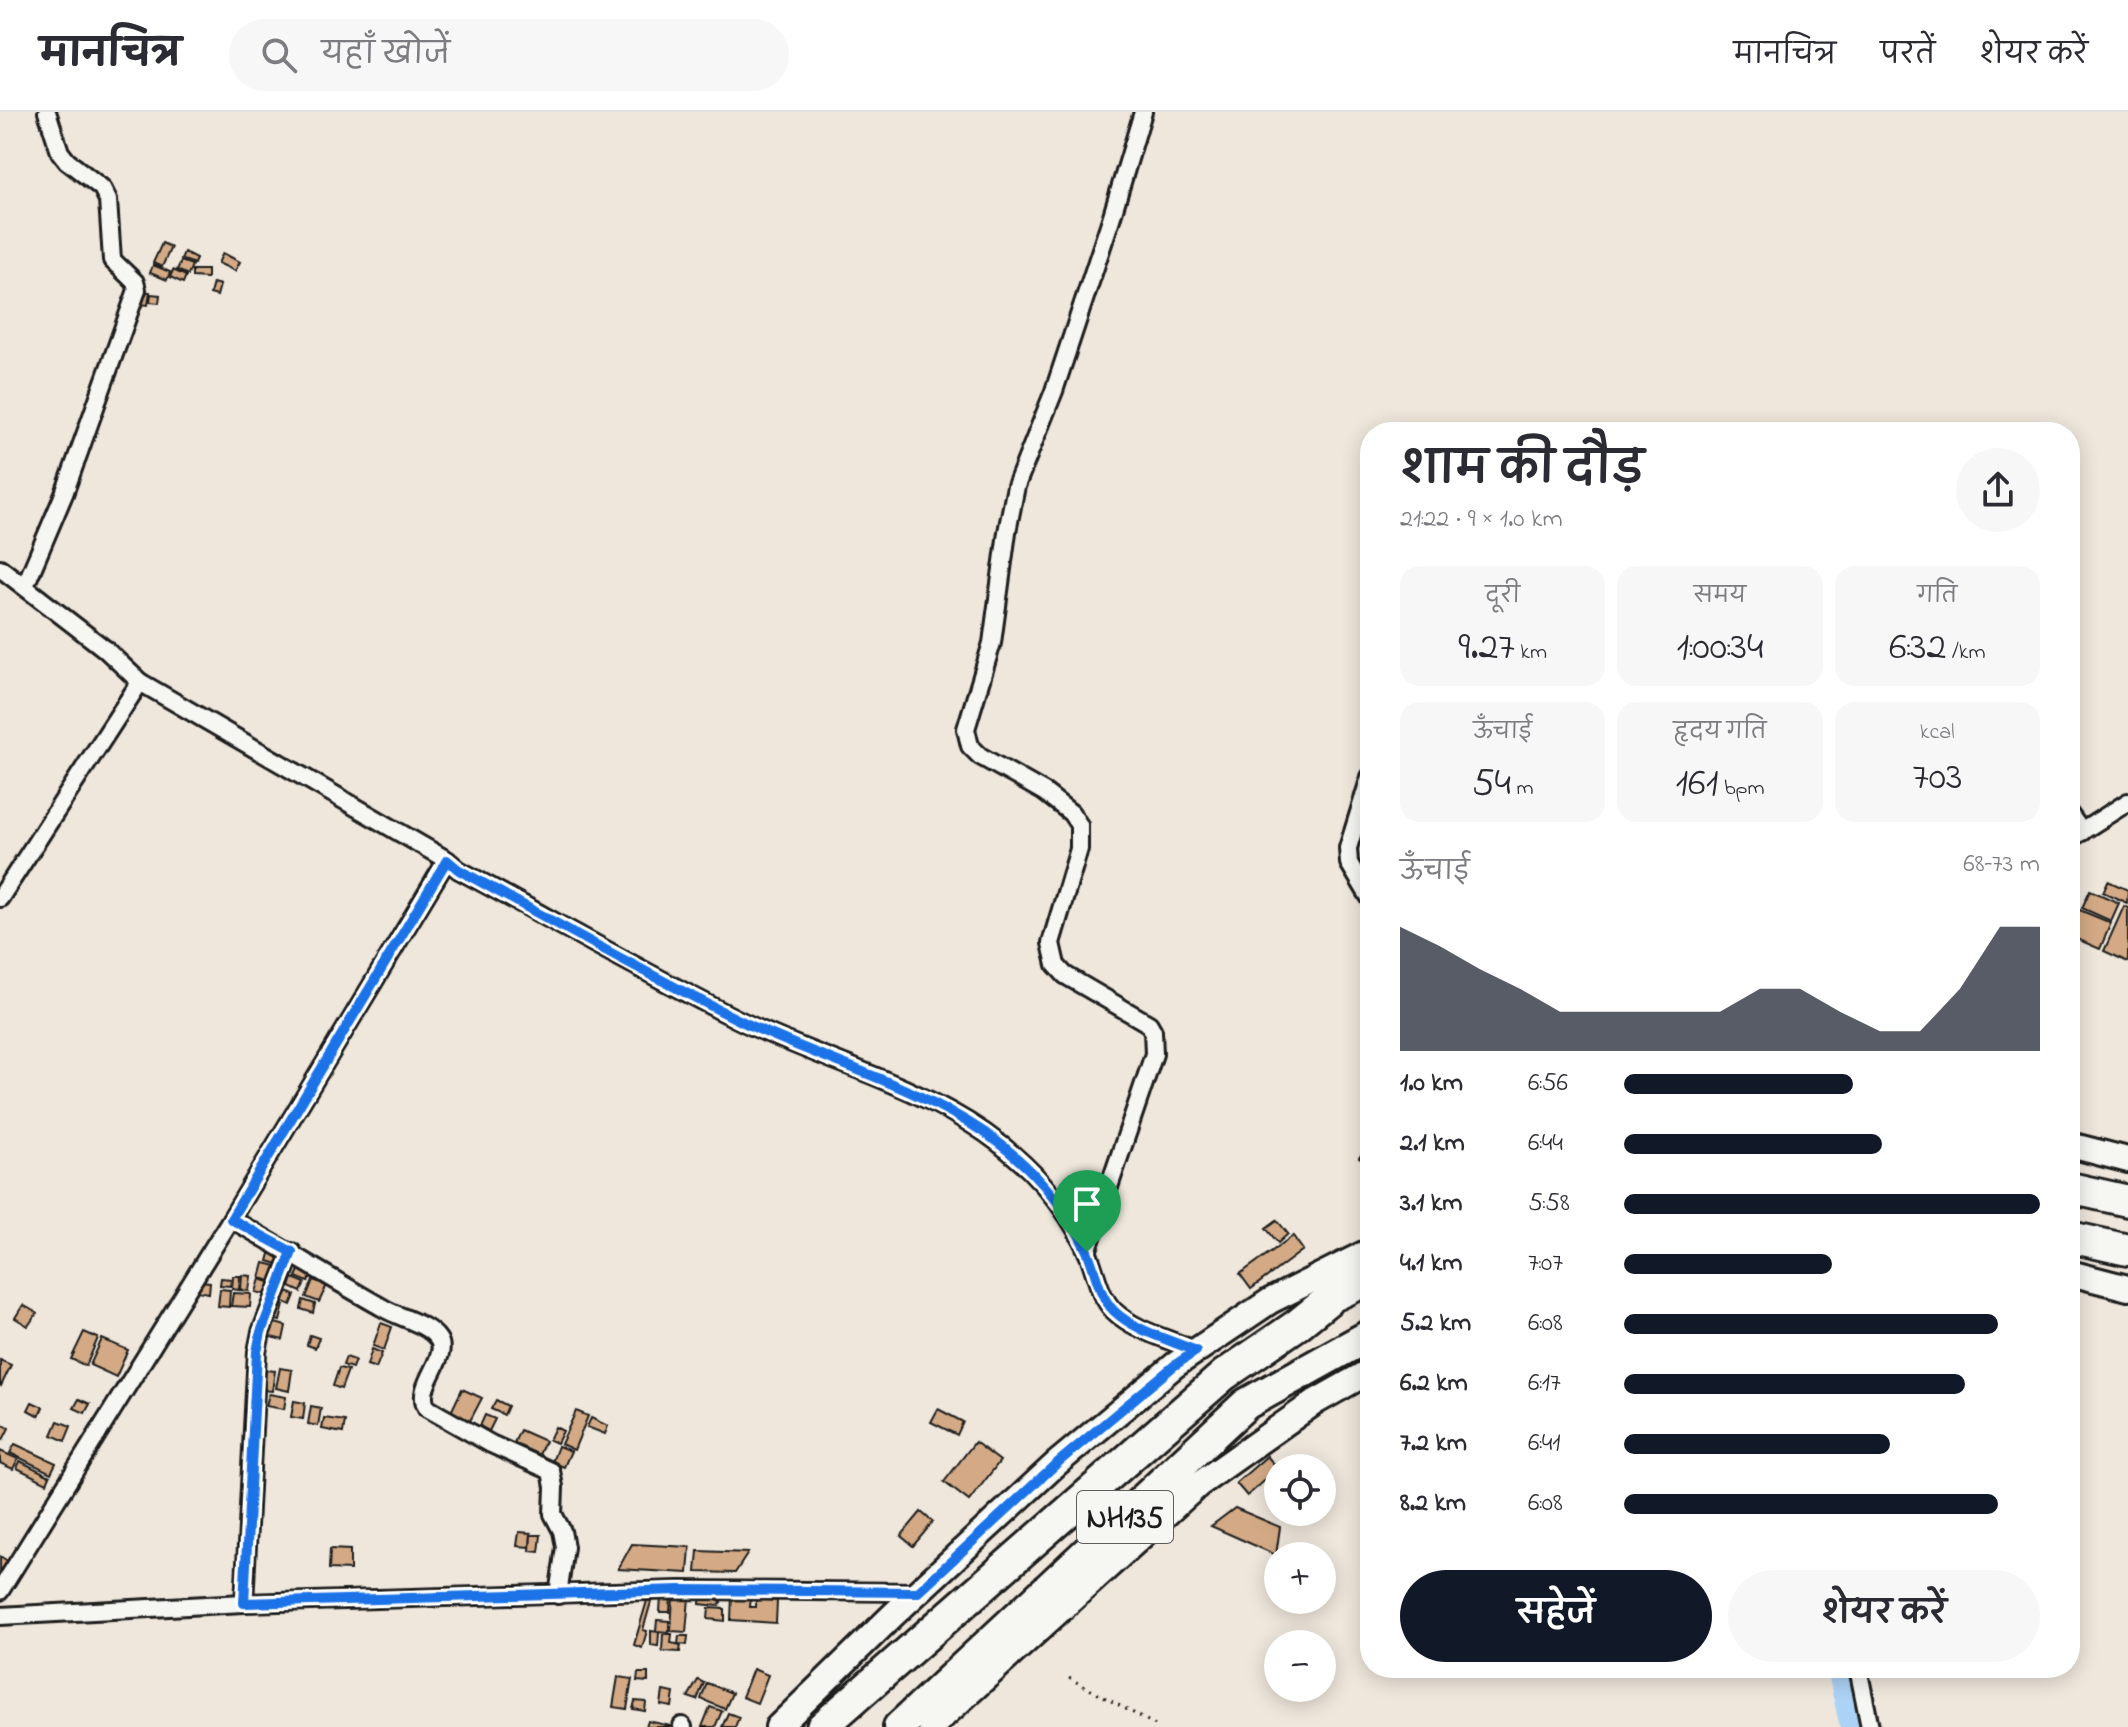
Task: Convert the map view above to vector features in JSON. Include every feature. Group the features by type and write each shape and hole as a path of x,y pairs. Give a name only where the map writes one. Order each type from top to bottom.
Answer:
{"highway":[{"path":"2080,1190 2128,1201"},
{"path":"2080,1239 2128,1250"},
{"name":"NH135","path":"822,1727 1224,1375 1333,1296 1360,1284"},
{"name":"NH135","path":"899,1727 1246,1404 1360,1341"}],"street":[{"path":"25,586 64,494 137,290 135,282 112,260 108,200 102,188 60,152 47,112"},
{"path":"1087,1252 1154,1054 1153,1031 1142,1018 1065,975 1056,965 1051,943 1079,849 1081,835 1077,820 1044,792 980,756 970,746 966,729 992,643 1016,486 1054,391 1143,112"},
{"path":"0,568 105,649 140,682 447,860 459,870 739,1019 916,1095 964,1120 1008,1149 1040,1181 1073,1225 1087,1252 1104,1299 1116,1313 1133,1324 1196,1351"},
{"path":"0,898 140,682"},
{"path":"2080,833 2128,802"},
{"path":"1360,812 1348,855 1360,883"},
{"path":"0,1591 231,1219 447,860"},
{"path":"2080,1148 2128,1160"},
{"path":"231,1219 387,1310 431,1331 438,1338 440,1351 424,1394 427,1408 491,1444 551,1471 553,1514 565,1539 558,1595"},
{"path":"244,1603 257,1352 261,1332 292,1252"},
{"path":"778,1727 909,1592 1175,1365 1270,1301 1360,1256"},
{"path":"2080,1276 2128,1288"},
{"path":"931,1727 1198,1485 1315,1402 1360,1377"},
{"path":"0,1616 244,1603 680,1590 909,1592"},
{"path":"1860,1678 1870,1727"}],"path":[{"path":"1069,1678 1159,1727"}],"building":[{"path":"162,243 171,247 162,267 153,263"},
{"path":"184,252 196,258 194,264 181,259"},
{"path":"223,253 240,262 235,271 218,263"},
{"path":"181,261 192,265 188,275 177,270"},
{"path":"153,265 170,272 167,280 150,273"},
{"path":"173,270 186,276 183,283 170,277"},
{"path":"192,270 207,270 207,278 192,277"},
{"path":"213,283 220,285 217,296 210,294"},
{"path":"142,291 150,292 148,305 140,304"},
{"path":"151,294 160,295 159,303 150,302"},
{"path":"2108,881 2128,890 2127,903 2103,892"},
{"path":"2090,890 2119,903 2111,921 2082,908"},
{"path":"2124,906 2128,908 2128,962 2104,951"},
{"path":"2080,910 2111,923 2100,949 2080,940"},
{"path":"1277,1220 1288,1234 1278,1243 1266,1228"},
{"path":"1293,1236 1303,1250 1251,1289 1240,1274"},
{"path":"272,1247 282,1250 278,1264 268,1261"},
{"path":"264,1263 276,1266 271,1281 260,1278"},
{"path":"302,1263 315,1268 308,1282 296,1277"},
{"path":"242,1275 251,1276 249,1291 241,1290"},
{"path":"233,1276 240,1276 239,1290 232,1289"},
{"path":"221,1278 231,1279 230,1286 220,1285"},
{"path":"293,1278 305,1283 301,1292 290,1287"},
{"path":"260,1279 272,1283 268,1295 256,1292"},
{"path":"313,1280 327,1285 319,1302 306,1297"},
{"path":"199,1281 210,1282 209,1293 197,1291"},
{"path":"220,1289 230,1290 229,1307 218,1306"},
{"path":"282,1290 295,1295 291,1305 278,1299"},
{"path":"233,1293 251,1294 250,1307 231,1306"},
{"path":"303,1300 315,1304 313,1313 301,1309"},
{"path":"276,1303 284,1305 280,1321 272,1319"},
{"path":"23,1305 37,1313 28,1326 15,1318"},
{"path":"271,1322 286,1326 283,1340 267,1336"},
{"path":"381,1323 392,1327 384,1350 373,1346"},
{"path":"84,1332 98,1338 86,1366 71,1359"},
{"path":"310,1335 319,1338 315,1348 307,1345"},
{"path":"102,1339 128,1350 116,1377 90,1365"},
{"path":"372,1349 382,1353 376,1368 367,1365"},
{"path":"346,1357 355,1360 352,1368 343,1365"},
{"path":"0,1360 11,1365 1,1386 0,1385"},
{"path":"280,1368 292,1370 289,1391 276,1388"},
{"path":"339,1368 348,1370 341,1389 333,1386"},
{"path":"266,1370 275,1371 272,1391 263,1390"},
{"path":"462,1389 482,1398 470,1421 451,1412"},
{"path":"269,1394 286,1397 284,1409 266,1406"},
{"path":"79,1399 90,1404 85,1413 74,1408"},
{"path":"496,1400 508,1406 504,1415 491,1409"},
{"path":"294,1401 305,1403 303,1419 291,1417"},
{"path":"32,1402 43,1407 39,1416 28,1410"},
{"path":"311,1406 321,1408 318,1426 308,1424"},
{"path":"938,1409 963,1422 957,1435 931,1422"},
{"path":"576,1411 588,1416 574,1450 561,1444"},
{"path":"485,1415 495,1419 489,1431 480,1426"},
{"path":"324,1418 345,1421 343,1433 322,1429"},
{"path":"591,1418 608,1426 605,1434 587,1427"},
{"path":"58,1421 71,1426 65,1441 52,1435"},
{"path":"0,1423 9,1428 3,1440 0,1438"},
{"path":"555,1427 563,1431 557,1443 549,1440"},
{"path":"520,1430 545,1441 539,1455 513,1445"},
{"path":"975,1442 1000,1461 969,1501 944,1482"},
{"path":"15,1444 56,1463 51,1473 10,1453"},
{"path":"558,1446 571,1451 564,1467 552,1462"},
{"path":"0,1451 18,1459 13,1469 0,1463"},
{"path":"1264,1459 1264,1481 1247,1496 1236,1483"},
{"path":"20,1461 50,1476 47,1483 17,1468"},
{"path":"1235,1508 1264,1520 1264,1526 1280,1527 1278,1542 1264,1542 1264,1550 1211,1526"},
{"path":"921,1512 933,1522 913,1546 901,1536"},
{"path":"519,1532 531,1533 530,1547 517,1546"},
{"path":"531,1535 541,1535 539,1552 530,1551"},
{"path":"632,1544 690,1547 688,1573 618,1569"},
{"path":"330,1549 350,1550 350,1570 329,1569"},
{"path":"698,1551 748,1553 735,1573 696,1572"},
{"path":"0,1556 9,1562 0,1577"},
{"path":"701,1593 722,1594 719,1606 700,1604"},
{"path":"649,1594 653,1595 643,1630 647,1631 642,1648 634,1645"},
{"path":"732,1594 751,1596 750,1607 756,1607 756,1599 777,1601 776,1623 731,1620"},
{"path":"661,1595 671,1596 670,1612 660,1612"},
{"path":"673,1597 689,1598 686,1632 671,1631"},
{"path":"709,1608 725,1609 725,1621 708,1619"},
{"path":"657,1620 669,1621 669,1632 656,1631"},
{"path":"651,1631 659,1632 658,1646 651,1645"},
{"path":"663,1634 672,1634 671,1643 681,1645 680,1652 662,1651"},
{"path":"679,1636 688,1636 687,1645 678,1644"},
{"path":"753,1669 768,1675 757,1703 742,1697"},
{"path":"638,1673 648,1673 648,1682 637,1681"},
{"path":"618,1677 632,1679 627,1709 613,1707"},
{"path":"698,1680 704,1683 697,1700 688,1697"},
{"path":"707,1683 732,1693 725,1709 701,1699"},
{"path":"663,1691 674,1693 672,1707 661,1705"},
{"path":"635,1701 646,1702 645,1711 633,1709"},
{"path":"710,1707 722,1711 715,1727 702,1727"},
{"path":"728,1713 739,1717 735,1727 722,1727"},
{"path":"648,1721 675,1727 646,1727"}],"waterway":[{"path":"1839,1678 1850,1727"}],"route":[{"path":"447,860 459,870 739,1019 955,1114 1008,1149 1040,1181 1073,1225 1087,1252 1104,1299 1116,1313 1133,1324 1196,1351 1056,1464 918,1592 680,1590 244,1603 257,1352 261,1332 292,1252 231,1219 447,860"}]}
